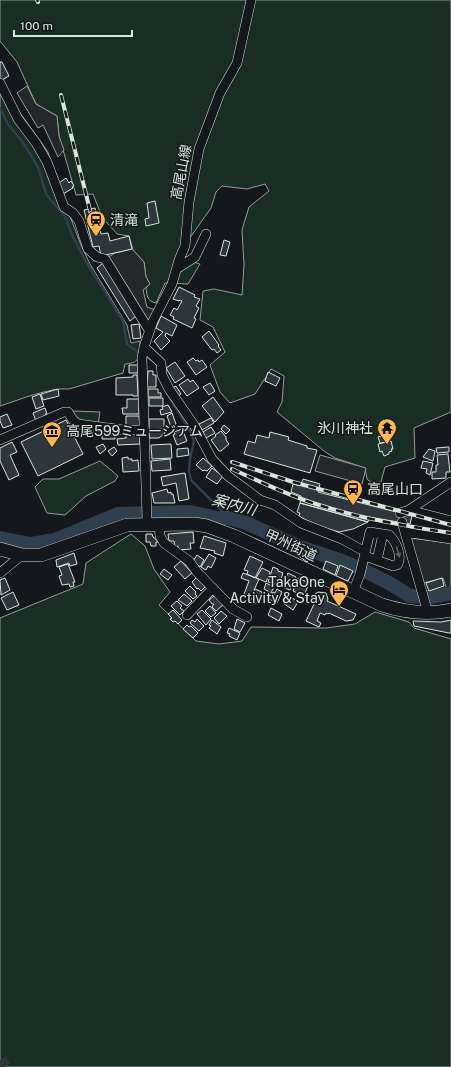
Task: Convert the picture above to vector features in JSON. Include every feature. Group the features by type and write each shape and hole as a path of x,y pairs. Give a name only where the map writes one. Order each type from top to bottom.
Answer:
{"highway":[{"name":"甲州街道","path":"0,549 22,555 36,555 52,552 127,525 150,521 194,524 207,526 234,536 353,592 393,608 451,610"}],"street":[{"name":"高尾山線","path":"247,617 233,609 197,572 189,560 164,543 150,521 147,503 143,352 149,330 172,284 185,246 189,202 199,148 220,93 237,63 252,0"},
{"path":"0,83 18,119 36,143 46,162 64,207 73,213 79,221 88,249 97,257 105,259 149,330"},
{"path":"178,268 195,257 206,234"},
{"path":"143,352 161,363 162,375 169,389 194,425 212,459 228,476 260,500 275,505 301,523 342,539 363,555 393,566 396,565 400,558 395,542 392,538 389,535 370,532 363,555 360,574 353,592"},
{"path":"0,440 64,412 68,412 73,420 78,424 123,430 145,430"},
{"path":"451,482 404,512 451,521"},
{"path":"402,522 427,609"},
{"path":"405,532 451,540"},
{"path":"377,560 383,534"},
{"path":"0,573 22,555"},
{"path":"187,615 212,588"}],"green space":[{"path":"0,0 451,0 451,412 414,428 415,458 385,467 379,489 367,479 365,468 335,458 324,451 277,412 282,402 284,376 271,369 255,394 230,403 220,392 210,365 225,352 213,327 200,320 203,291 214,289 242,295 244,265 242,230 249,207 269,191 265,184 247,189 222,186 216,192 211,208 187,242 183,259 200,264 188,284 165,283 156,303 151,301 148,298 146,288 150,284 146,277 144,262 133,250 129,236 117,234 102,217 93,194 76,195 59,136 57,116 36,104 17,62 0,41"},
{"path":"0,79 18,110 48,152 56,180 81,245 90,264 127,325 131,343 140,341 137,360 125,364 123,373 69,389 53,390 25,397 0,406"},
{"path":"73,411 100,412 98,425 79,422"},
{"path":"100,461 118,476 115,481 86,496 65,515 47,513 35,487 43,479 59,479"},
{"path":"131,534 145,546 154,569 170,592 159,605 196,641 219,644 242,641 251,627 326,628 355,624 375,612 409,622 414,628 451,639 451,1067 0,1067 0,618 83,584 86,563"}],"shaded area":[{"path":"27,86 36,104 57,116 59,136 64,150 58,157 43,125 38,128 17,93"},
{"path":"132,249 144,262 146,277 150,284 143,290 147,307 158,311 149,330 105,259 115,253"},
{"path":"320,455 366,468 362,484 315,471"},
{"path":"410,538 451,543 451,589 447,590 443,578 423,583"}],"building":[{"path":"0,62 2,62 9,76 2,80 0,78"},
{"path":"66,178 69,183 71,181 74,186 63,194 59,183"},
{"path":"155,201 159,223 146,226 145,219 149,218 147,203"},
{"path":"95,208 101,234 108,233 110,241 129,236 132,249 101,256 99,246 93,247 84,210"},
{"path":"224,240 230,242 226,256 220,255"},
{"path":"103,263 136,316 130,321 97,268"},
{"path":"179,287 195,295 194,297 200,299 196,306 199,308 194,318 196,319 192,328 173,319 174,317 170,315 174,308 177,310 182,301 173,299"},
{"path":"161,316 177,325 172,336 166,333 165,336 170,341 161,350 154,341 163,332 156,328"},
{"path":"139,324 141,338 133,339 131,325"},
{"path":"209,331 221,350 217,353 214,349 212,350 202,337"},
{"path":"193,358 199,362 202,360 207,367 196,375 187,362"},
{"path":"175,362 185,376 175,383 166,368"},
{"path":"129,365 138,365 138,373 129,373"},
{"path":"148,371 153,371 153,375 156,375 156,387 147,387"},
{"path":"268,372 280,378 276,386 265,381"},
{"path":"133,375 137,375 138,396 116,395 116,378 133,377"},
{"path":"188,379 190,382 193,380 199,388 187,396 179,385"},
{"path":"210,383 215,391 209,395 203,387"},
{"path":"176,386 181,394 177,397 172,388"},
{"path":"58,389 59,396 43,400 41,394"},
{"path":"148,389 158,389 158,393 161,393 161,397 148,397"},
{"path":"40,394 44,406 36,409 32,397"},
{"path":"213,397 224,412 215,422 202,406"},
{"path":"149,398 163,398 163,406 149,406"},
{"path":"127,399 139,399 139,414 123,414 122,408 127,408"},
{"path":"168,405 172,412 161,415 160,410 163,409 162,407"},
{"path":"45,408 47,414 45,414 46,417 36,421 33,413"},
{"path":"172,413 176,424 171,427 167,416"},
{"path":"7,414 12,425 3,428 0,417"},
{"path":"126,416 139,416 140,427 126,427"},
{"path":"211,418 214,423 202,430 199,424"},
{"path":"149,419 164,419 164,429 149,430"},
{"name":"高尾599ミュージアム","path":"66,420 83,454 38,476 21,442"},
{"path":"224,425 230,430 226,434 221,429"},
{"path":"211,427 215,433 206,438 203,432"},
{"path":"182,429 187,441 177,445 173,435 175,434 174,432"},
{"path":"149,430 165,430 165,433 159,438 149,438"},
{"path":"126,431 140,431 140,444 118,445 117,439 126,438"},
{"path":"221,431 229,444 219,451 211,440"},
{"path":"102,432 115,432 115,439 102,439"},
{"path":"270,432 289,437 288,440 307,446 307,448 317,450 310,473 244,454 248,441 255,443 257,435 269,438"},
{"path":"385,435 386,442 380,443 378,437"},
{"path":"391,441 393,449 391,449 392,451 389,452 389,454 384,456 382,451 380,452 378,444"},
{"path":"12,442 17,452 10,455 19,475 9,480 0,461 0,448"},
{"path":"103,444 106,449 100,454 96,447"},
{"path":"171,444 172,458 152,459 151,445"},
{"path":"114,447 117,451 112,456 108,451"},
{"path":"449,447 449,452 437,453 436,448"},
{"path":"188,448 189,455 177,457 177,449"},
{"path":"429,449 435,451 433,461 423,457"},
{"path":"448,454 450,472 446,472 446,478 432,479 432,472 436,472 436,465 438,465 437,455"},
{"path":"128,457 128,459 132,459 132,461 138,460 139,471 123,472 122,458"},
{"path":"203,458 212,466 207,471 203,471 196,465"},
{"path":"170,459 171,470 152,471 151,461"},
{"path":"423,461 433,463 430,475 426,473 427,469 421,468"},
{"path":"212,468 223,476 217,484 206,477"},
{"path":"185,473 189,499 179,501 176,483 163,486 161,477"},
{"path":"303,479 320,484 318,492 412,516 410,524 369,517 368,522 300,503 301,496 291,492 293,484 300,486"},
{"path":"167,489 168,493 171,492 171,494 173,494 175,503 154,503 152,493"},
{"path":"300,503 368,522 353,529 339,532 315,525 299,516 300,513 297,512"},
{"path":"193,532 194,543 190,543 191,549 178,550 178,546 175,547 174,541 169,541 168,534"},
{"path":"146,534 152,534 153,537 159,542 156,542 156,546 151,546 150,542 146,542"},
{"path":"204,536 226,543 223,556 214,553 215,551 200,548"},
{"path":"297,552 310,557 307,562 296,554"},
{"path":"74,553 77,564 70,566 69,563 57,567 56,560"},
{"path":"209,554 216,558 211,568 208,566 206,570 201,567"},
{"path":"197,555 204,560 200,567 193,561"},
{"path":"250,556 263,562 255,578 247,574 248,571 244,570"},
{"path":"181,561 192,573 185,579 174,567"},
{"path":"326,561 338,566 335,575 323,569"},
{"path":"68,564 75,582 73,582 74,586 70,587 69,584 62,585 59,576 62,575 59,567"},
{"path":"340,565 353,571 348,581 336,576"},
{"path":"273,567 283,573 279,585 268,582"},
{"path":"262,568 270,572 266,582 256,578"},
{"path":"164,569 172,575 168,580 160,574"},
{"path":"243,573 259,579 251,597 244,594 249,581 241,578"},
{"path":"288,573 296,577 290,590 282,587"},
{"path":"197,577 205,587 201,591 198,588 197,589 192,582"},
{"path":"5,578 10,590 1,595 0,580"},
{"path":"298,578 309,583 304,596 293,591"},
{"path":"442,578 444,586 429,591 426,583"},
{"path":"266,583 274,587 271,593 264,589"},
{"path":"190,586 196,592 195,594 197,596 193,599 185,591"},
{"path":"255,589 262,592 255,604 250,602"},
{"path":"277,589 282,592 277,603 269,599 273,592 275,593"},
{"path":"13,592 19,605 7,610 1,598"},
{"path":"318,592 326,593 328,599 327,601 356,614 353,620 346,621 329,613 326,613 325,615 320,613 317,621 321,623 319,627 306,621 315,602 313,598"},
{"path":"184,594 192,601 187,606 178,600"},
{"path":"288,595 298,602 293,610 283,603"},
{"path":"214,596 223,605 216,611 212,607 214,604 212,604 209,600"},
{"path":"177,601 182,606 180,608 184,611 180,615 171,606"},
{"path":"210,606 216,613 211,617 205,611"},
{"path":"271,608 282,614 279,621 268,615"},
{"path":"173,610 182,620 178,624 170,619 172,618 168,614"},
{"path":"202,610 211,619 206,625 197,614"},
{"path":"221,611 227,616 219,624 214,618"},
{"path":"197,619 204,626 199,631 190,623 192,620 195,622"},
{"path":"237,619 245,623 240,632 234,629"},
{"path":"212,620 221,627 217,634 209,628"},
{"path":"451,620 451,633 414,626 413,621 441,622"},
{"path":"187,625 189,627 191,626 198,633 193,638 183,629"},
{"path":"229,628 240,633 237,640 229,636 230,634 227,633"}],"waterway":[{"path":"0,108 8,124 24,144 38,167 46,194 66,218 71,233 85,260 123,321 127,344 140,354"},
{"path":"144,356 156,363 158,370"},
{"path":"166,392 189,429 194,441 189,471 191,480 229,518"},
{"name":"案内川","path":"0,538 31,544 55,540 118,514 190,512 217,518 229,518 246,523 300,547 359,568 389,583 410,596 432,597 451,593"}],"tunnel":[{"path":"0,1060 5,1067"}],"railway":[{"path":"61,95 96,234"},
{"path":"232,462 293,482 451,525"},
{"path":"232,469 297,497 335,510 385,522 451,533"}],"place":[{"name":"清滝","path":"96,237"},
{"name":"氷川神社","path":"387,445"},
{"name":"高尾599ミュージアム","path":"52,448"},
{"name":"高尾山口","path":"353,506"},
{"name":"TakaOne Activity & Stay","path":"339,607"}]}
